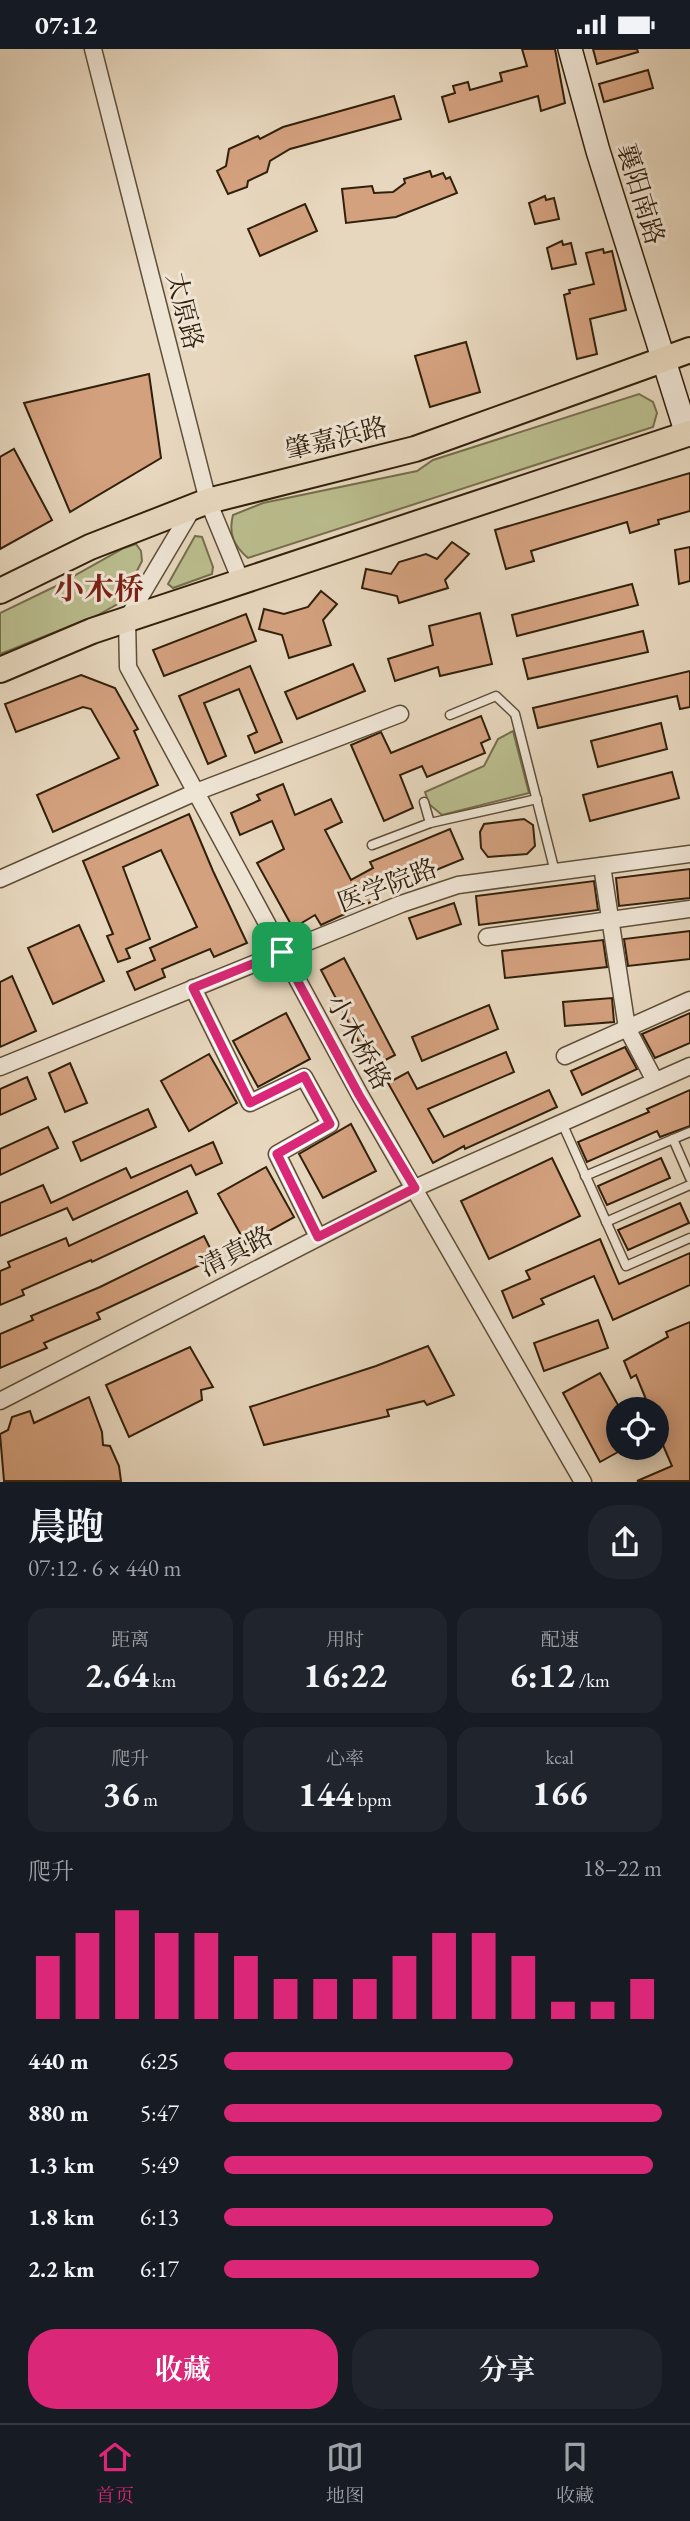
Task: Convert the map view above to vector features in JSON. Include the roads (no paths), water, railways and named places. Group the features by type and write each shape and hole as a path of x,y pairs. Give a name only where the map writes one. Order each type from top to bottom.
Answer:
{"main road":[{"name":"肇嘉浜路","path":"0,591 90,547 201,504 415,449 690,350"},
{"path":"0,670 92,631 688,434"}],"street":[{"name":"太原路","path":"93,49 201,504 241,581"},
{"name":"襄阳南路","path":"570,49 662,360 688,434"},
{"path":"127,619 201,504"},
{"name":"小木桥路","path":"127,619 128,667 359,1095 583,1482"},
{"path":"0,879 195,792 400,714"},
{"name":"医学院路","path":"0,1067 401,904 458,885 690,854"},
{"path":"602,866 627,1028 655,1081"},
{"path":"487,937 690,909"},
{"path":"193,988 250,1103 304,1076 330,1124 277,1154 318,1237"},
{"path":"565,1056 690,1000"},
{"name":"清真路","path":"0,1401 415,1188 690,1066"}],"lane":[{"path":"450,715 496,696 515,714 555,871"},
{"path":"372,845 430,823 537,799"},
{"path":"424,803 430,823"},
{"path":"562,1123 626,1266 690,1238"},
{"path":"585,1176 690,1132"},
{"path":"673,1139 690,1178"},
{"path":"606,1222 690,1185"}],"district":[{"name":"小木桥","path":"99,589"}]}
